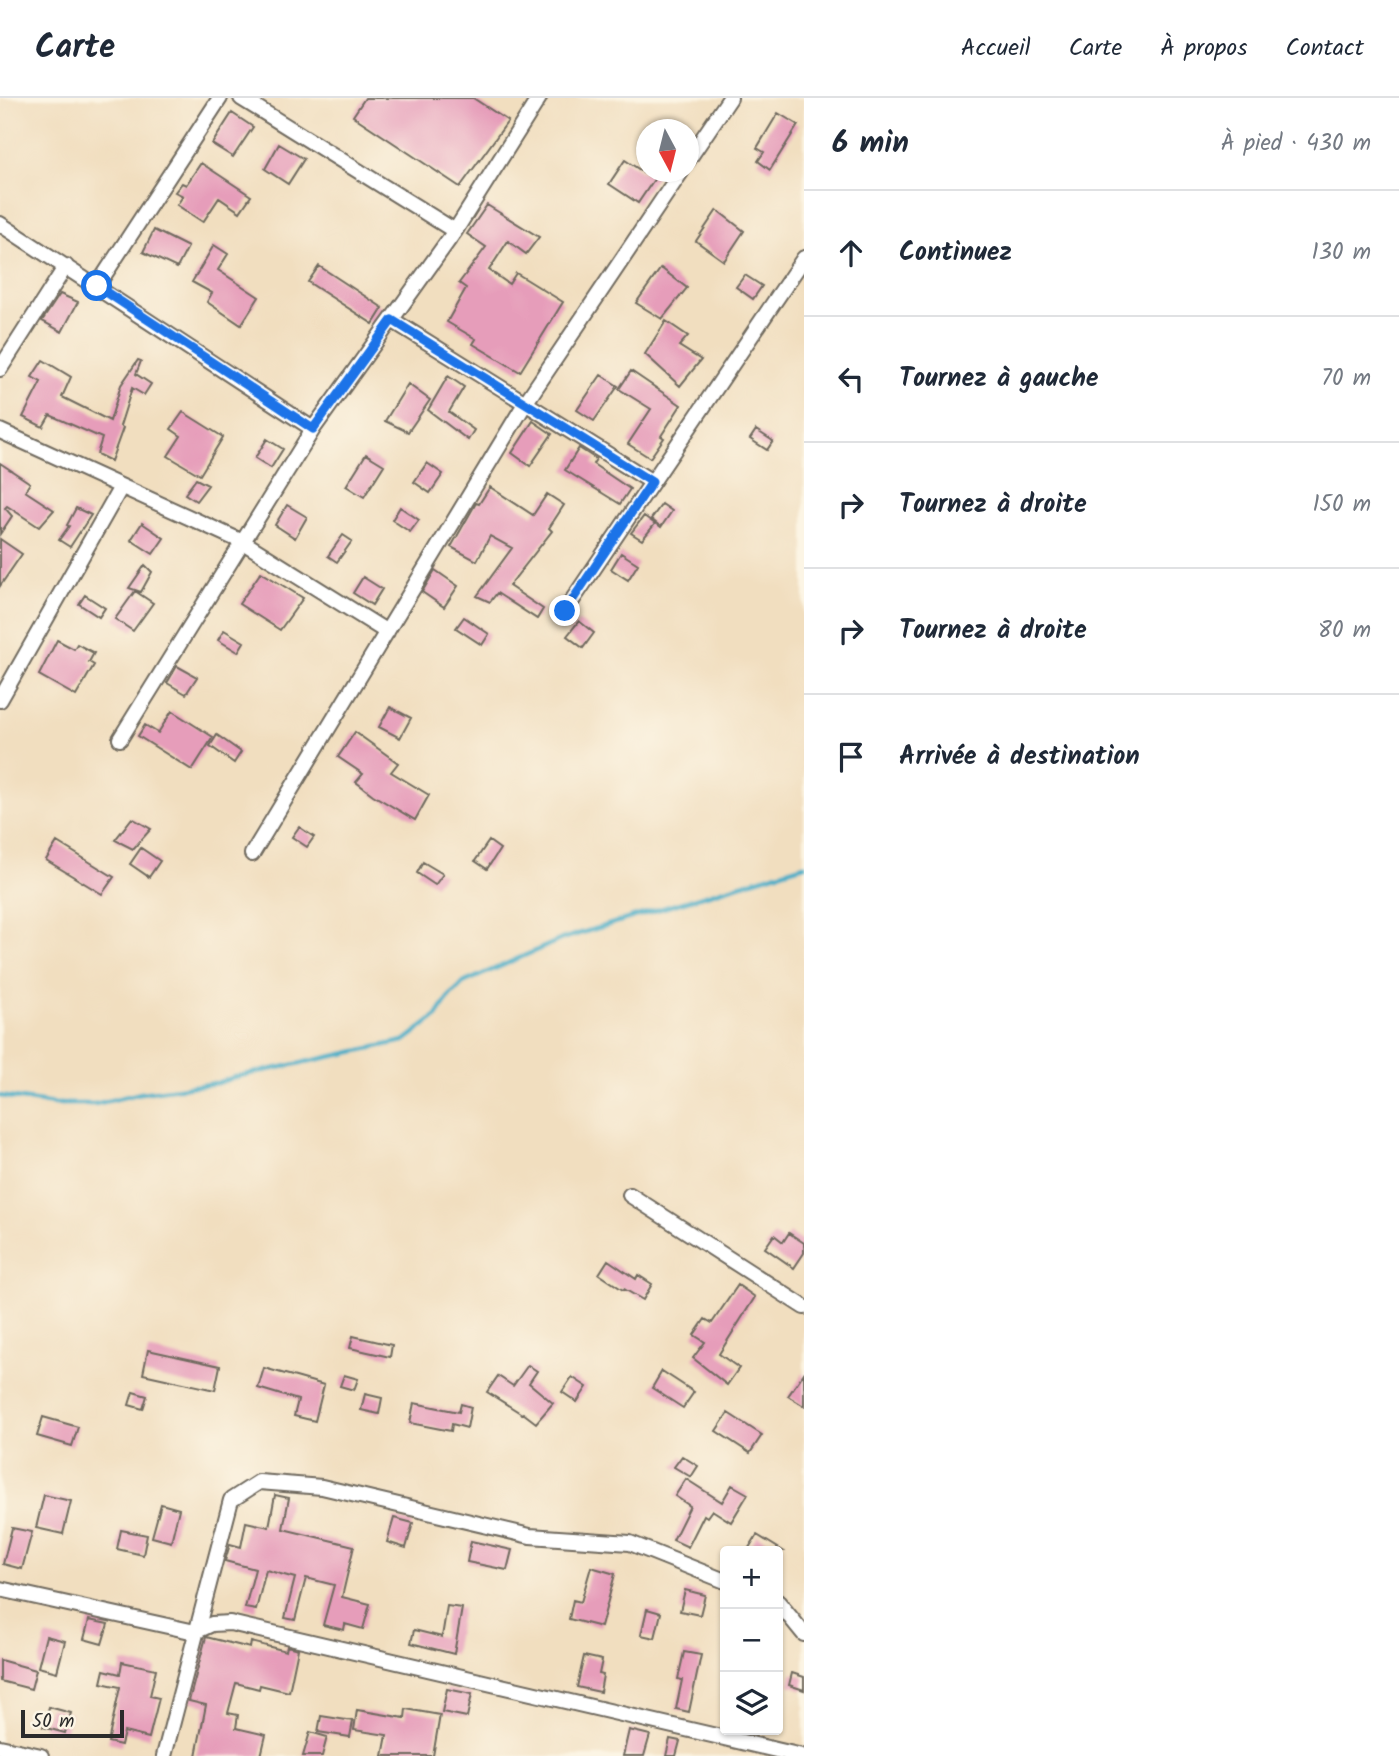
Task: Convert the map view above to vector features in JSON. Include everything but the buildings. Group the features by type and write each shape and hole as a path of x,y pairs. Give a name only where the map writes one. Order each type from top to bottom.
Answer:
{"street":[{"path":"97,286 220,98"},
{"path":"241,98 456,230"},
{"path":"120,739 313,429 456,230 539,98"},
{"path":"699,144 730,98"},
{"path":"252,854 526,402 674,182"},
{"path":"0,224 313,429"},
{"path":"565,611 804,258"},
{"path":"0,369 66,266"},
{"path":"392,320 652,482"},
{"path":"0,431 243,542 387,632"},
{"path":"0,700 121,487"},
{"path":"629,1195 804,1307"},
{"path":"164,1756 231,1500 258,1482 322,1487 530,1536 630,1543 720,1579"},
{"path":"0,1589 195,1632 212,1624 230,1623 802,1756"},
{"path":"783,1608 804,1634"},
{"path":"0,1746 41,1756"}],"waterway":[{"path":"0,1096 54,1104 95,1104 141,1093 217,1083 404,1041 437,1016 449,997 463,983 562,939 804,865"}],"route":[{"path":"97,286 313,429 392,320 652,482 565,611"}]}
